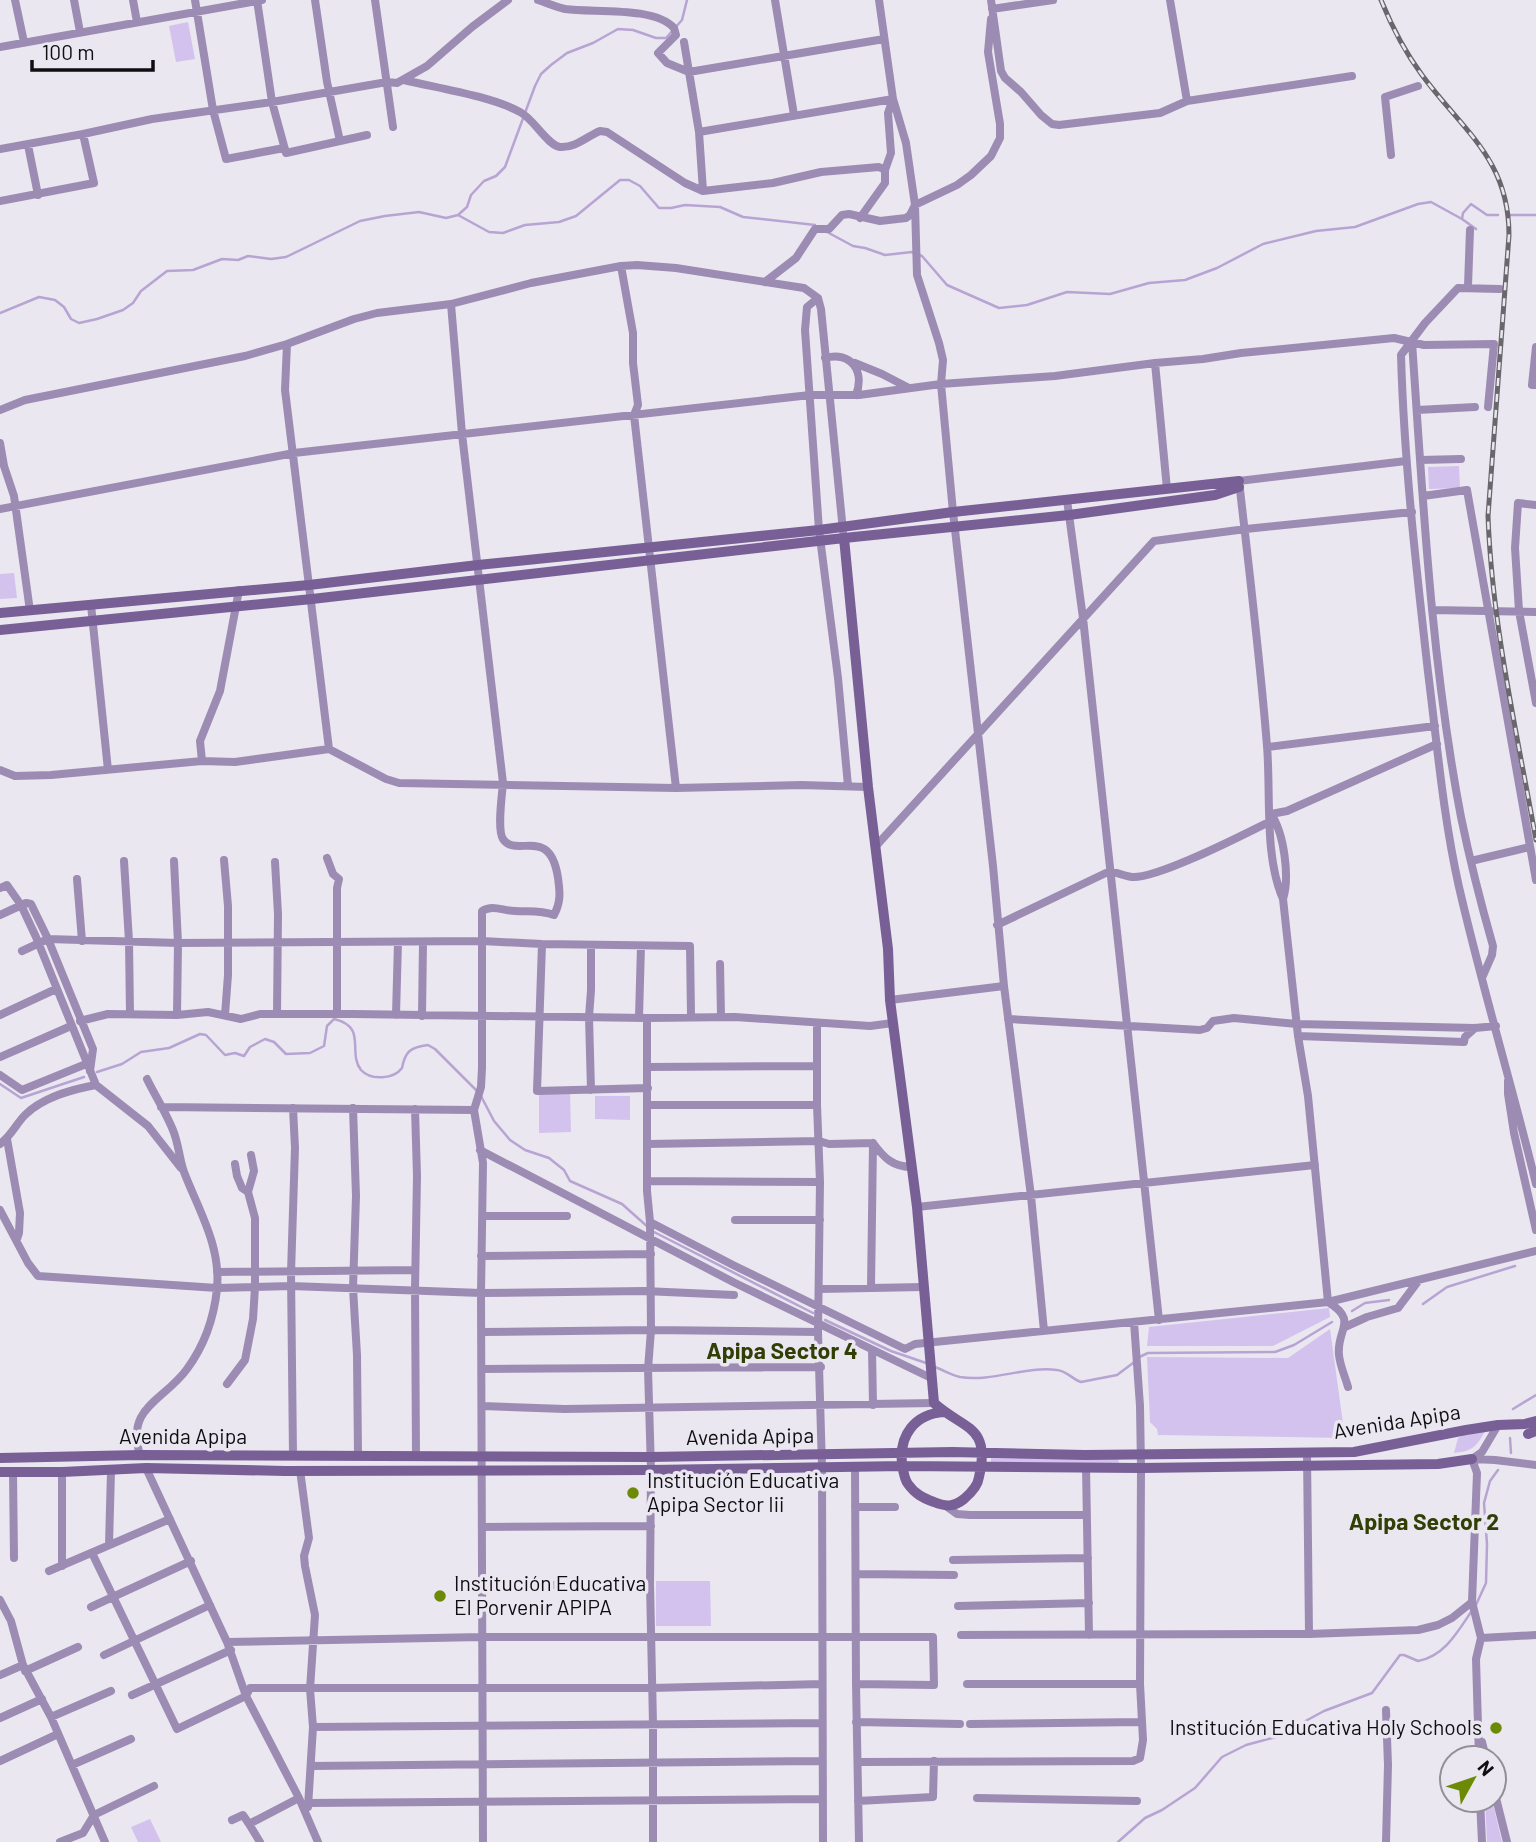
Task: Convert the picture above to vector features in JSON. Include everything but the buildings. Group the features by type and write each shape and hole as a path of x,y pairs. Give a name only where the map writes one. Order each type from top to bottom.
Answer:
{"street":[{"path":"15,0 24,42"},
{"path":"74,0 80,32"},
{"path":"133,0 137,22"},
{"path":"195,0 213,110 226,159 284,148"},
{"path":"0,47 259,0 272,102 286,153 367,135"},
{"path":"315,0 340,141"},
{"path":"375,0 393,127"},
{"path":"0,149 128,124 387,82 397,83 427,66 508,0"},
{"path":"538,0 563,8 617,12 664,20 676,30 676,35 658,53 667,63 689,72 884,39"},
{"path":"775,0 794,115"},
{"path":"879,0 893,99 906,143 915,205 917,275 942,353 941,384 953,512 1044,1331"},
{"path":"992,4 1053,0"},
{"path":"1170,0 1187,101"},
{"path":"992,4 1001,71 1034,109 1052,124 1066,125 1133,114 1160,113 1187,101 1352,76"},
{"path":"765,282 796,258 815,229 829,229 842,215 849,214 880,221 906,218 915,205 971,175 991,156 1000,138 999,106 988,52 992,4"},
{"path":"684,41 699,132 703,191"},
{"path":"404,80 506,105 533,121 552,144 559,147 578,144 600,131 607,132 685,183 703,191 773,183 821,172 879,167 885,170"},
{"path":"1391,155 1385,97 1418,86"},
{"path":"699,132 893,99"},
{"path":"860,218 886,183 885,170 891,157 888,113 893,99"},
{"path":"0,201 94,183 83,134"},
{"path":"28,145 38,195"},
{"path":"1468,286 1470,230"},
{"path":"621,266 633,333 632,363 638,405 634,415 676,788"},
{"path":"0,410 25,400 245,356 377,313 451,304 531,283 621,266 676,268 804,288 818,299 868,787 888,949 892,1023 917,1207 934,1403 970,1427 980,1439 982,1452 979,1482 961,1502 946,1506"},
{"path":"1500,289 1468,286 1458,288 1425,323 1401,355 1406,461 1437,744 1453,859 1536,1184"},
{"path":"818,299 807,307 805,312 810,395 820,536 848,786"},
{"path":"451,304 463,435 503,783 501,830 503,839 513,844 538,846 551,853 555,860 560,901 554,915 534,910 515,912 486,908 482,911 481,1087 474,1110 482,1163 483,1842"},
{"path":"0,509 294,453 810,395 856,395 941,384 1055,376 1394,338 1424,345 1494,344 1488,407"},
{"path":"1412,342 1432,610 1449,741 1461,818 1493,946 1482,978"},
{"path":"287,344 285,390 329,749"},
{"path":"1536,346 1532,385 1536,385"},
{"path":"825,358 840,356 909,388"},
{"path":"854,363 860,375 856,395"},
{"path":"1155,363 1167,489"},
{"path":"1417,410 1475,407"},
{"path":"0,443 16,506 30,611"},
{"path":"1420,460 1461,459"},
{"path":"0,630 312,599 649,561 820,536 842,526 1167,489 1239,484 1406,461"},
{"path":"0,613 309,584 648,547 820,536 844,538 1069,516 1216,495 1239,484"},
{"path":"1239,484 1268,747 1270,818"},
{"path":"1423,496 1467,490 1536,880"},
{"path":"1067,500 1083,618 1158,1320"},
{"path":"1536,505 1518,503 1515,548 1519,611 1536,703"},
{"path":"875,847 1154,541 1412,512"},
{"path":"202,761 200,741 220,691 239,590"},
{"path":"91,605 108,770"},
{"path":"1432,610 1536,612"},
{"path":"1268,747 1435,726"},
{"path":"997,925 1111,871 1131,877 1150,874 1235,839 1270,818 1437,744"},
{"path":"0,770 15,776 51,775 202,761 235,762 329,749 399,783 676,788 868,787"},
{"path":"1270,818 1279,825 1287,886 1283,899 1298,1036 1308,1096 1328,1302 1342,1313 1345,1327 1338,1354 1348,1387"},
{"path":"1471,861 1530,846"},
{"path":"327,858 339,879 337,1014"},
{"path":"224,860 228,905 225,1015"},
{"path":"124,861 130,941 130,1014"},
{"path":"174,861 178,943 177,1015"},
{"path":"275,862 278,895 277,1014"},
{"path":"77,880 82,941"},
{"path":"0,888 7,885 43,941 94,1056 88,1069 22,1090 0,1075"},
{"path":"0,915 21,905"},
{"path":"43,941 56,989 96,1085 148,1126 168,1148 184,1172"},
{"path":"22,951 43,941 482,941 690,946 691,1016"},
{"path":"396,1015 398,942"},
{"path":"422,1016 423,942"},
{"path":"542,944 537,1091 648,1088"},
{"path":"591,945 591,1090"},
{"path":"641,946 643,1017 648,1067 651,1292 648,1407 652,1470 650,1584 653,1842"},
{"path":"720,964 721,1017"},
{"path":"890,1000 1004,986"},
{"path":"0,1015 56,989"},
{"path":"80,1021 97,1015 177,1015 208,1012 241,1019 260,1014 691,1016 870,1026 892,1023"},
{"path":"1008,1018 1200,1030 1207,1028 1213,1021 1234,1018 1297,1024 1475,1028 1496,1026"},
{"path":"817,1023 823,1842"},
{"path":"0,1057 71,1026"},
{"path":"1298,1036 1464,1042 1465,1037 1475,1028"},
{"path":"648,1067 817,1066"},
{"path":"1509,1078 1508,1094 1514,1133 1536,1230"},
{"path":"140,1455 136,1443 137,1421 188,1368 208,1329 217,1288 217,1272 209,1230 184,1172 175,1133 146,1079"},
{"path":"17,1239 20,1213 4,1141 24,1116 40,1103 96,1085"},
{"path":"648,1105 817,1105"},
{"path":"161,1107 474,1110"},
{"path":"293,1108 293,1456"},
{"path":"353,1108 356,1196 353,1288 358,1455"},
{"path":"415,1109 416,1455"},
{"path":"648,1144 819,1141 829,1144 873,1143"},
{"path":"873,1143 885,1159 893,1164 912,1167"},
{"path":"871,1288 873,1143"},
{"path":"480,1150 819,1327 931,1378"},
{"path":"227,1384 245,1360 253,1319 256,1225 248,1192 254,1171 251,1155"},
{"path":"235,1164 239,1183 248,1192"},
{"path":"917,1207 1315,1164"},
{"path":"648,1181 820,1182"},
{"path":"0,1210 28,1263 38,1276 217,1288 291,1286 481,1293 567,1290 734,1294"},
{"path":"482,1216 567,1216"},
{"path":"735,1220 820,1220"},
{"path":"650,1222 905,1349 915,1344 1328,1302 1536,1251"},
{"path":"481,1256 650,1254"},
{"path":"217,1272 415,1270"},
{"path":"1345,1327 1398,1308 1419,1280"},
{"path":"819,1289 923,1287"},
{"path":"858,1762 1140,1758 1141,1454 1134,1322"},
{"path":"481,1332 819,1327"},
{"path":"872,1350 873,1405"},
{"path":"482,1369 821,1367"},
{"path":"482,1406 565,1409 934,1403"},
{"path":"944,1412 925,1416 916,1421 907,1432 902,1460 906,1482 918,1495 946,1506 957,1514 970,1516 1087,1515"},
{"path":"1479,1744 1476,1659 1481,1638 1472,1602 1476,1473 1472,1460 1482,1452 1498,1425"},
{"name":"Avenida Apipa","path":"0,1458 140,1455 650,1457 821,1462 855,1466 982,1452 1354,1452 1498,1425 1531,1428"},
{"path":"1307,1453 1309,1634"},
{"name":"Avenida Apipa","path":"0,1472 146,1468 652,1470 902,1460 982,1466 1141,1468 1438,1464 1472,1460 1536,1465"},
{"path":"855,1466 859,1842"},
{"path":"1086,1467 1089,1635"},
{"path":"146,1468 229,1646 246,1696 299,1798 318,1842"},
{"path":"300,1470 309,1538 304,1556 305,1566 316,1615 310,1689 313,1727 307,1816"},
{"path":"109,1545 111,1471"},
{"path":"13,1472 14,1558"},
{"path":"62,1472 62,1566"},
{"path":"855,1507 895,1507"},
{"path":"49,1571 170,1519"},
{"path":"482,1527 651,1526"},
{"path":"92,1553 177,1729 246,1696 250,1688 651,1688 822,1684"},
{"path":"953,1560 1088,1559"},
{"path":"91,1607 191,1561"},
{"path":"856,1574 954,1575"},
{"path":"483,1586 650,1584"},
{"path":"0,1600 10,1621 24,1668 51,1717 103,1841"},
{"path":"961,1635 1309,1634 1418,1630 1452,1618 1472,1602"},
{"path":"958,1606 1089,1603"},
{"path":"104,1655 210,1605"},
{"path":"1481,1638 1536,1635"},
{"path":"132,1695 229,1646 313,1640 482,1637 933,1637 934,1685 856,1684"},
{"path":"0,1675 78,1647"},
{"path":"967,1684 1140,1684"},
{"path":"51,1717 111,1691"},
{"path":"0,1718 42,1699"},
{"path":"1385,1710 1388,1765 1386,1842"},
{"path":"856,1722 1142,1722"},
{"path":"313,1727 821,1723"},
{"path":"1478,1725 1483,1744"},
{"path":"0,1761 58,1734"},
{"path":"72,1765 131,1739"},
{"path":"311,1766 821,1761"},
{"path":"858,1801 933,1797 934,1761"},
{"path":"60,1842 83,1833 94,1815 154,1786"},
{"path":"249,1824 299,1798"},
{"path":"977,1798 1136,1801"},
{"path":"308,1803 821,1799"},
{"path":"1481,1814 1482,1842"},
{"path":"1500,1814 1507,1842"},
{"path":"232,1821 243,1815 260,1842"}],"shaded area":[{"path":"188,22 195,59 176,62 169,26"},
{"path":"1459,466 1460,488 1429,489 1428,467"},
{"path":"14,573 17,598 0,599 0,574"},
{"path":"539,1093 570,1093 571,1132 539,1133"},
{"path":"595,1096 630,1096 630,1120 595,1119"},
{"path":"1329,1308 1330,1317 1273,1346 1147,1346 1149,1327"},
{"path":"1330,1329 1345,1438 1158,1435 1157,1429 1150,1422 1147,1357 1288,1358"},
{"path":"1487,1428 1475,1446 1467,1451 1454,1453 1458,1438"},
{"path":"991,1457 1118,1458 1119,1464 991,1462"},
{"path":"656,1581 710,1581 711,1626 656,1626"},
{"path":"1486,1814 1495,1814 1502,1842 1487,1842"},
{"path":"150,1819 161,1842 138,1842 131,1827"}],"waterway":[{"path":"0,313 39,297 55,300 64,307 71,319 79,323 123,310 133,303 141,291 167,271 193,270 222,259 238,260 248,256 271,259 286,257 360,221 385,216 419,212 446,218 458,215 467,207 471,195 484,181 496,176 505,167 541,74 567,53 618,29 666,38 682,20 687,0"},
{"path":"458,215 489,232 503,233 525,225 559,222 576,216 620,180 629,180 640,186 659,208 685,205 720,207 743,217 815,225"},
{"path":"827,232 853,246 885,255 912,252 922,256 947,285 999,308 1027,305 1067,292 1110,294 1149,283 1185,280 1217,268 1263,244 1316,231 1355,227 1418,204 1431,202 1462,219 1463,213 1471,204 1487,215 1498,215"},
{"path":"1510,215 1536,215"},
{"path":"1462,219 1476,229"},
{"path":"97,1072 122,1064 141,1052 169,1048 200,1034 206,1035 225,1055 235,1053 244,1056 250,1047 265,1039 274,1042 286,1054 310,1053 324,1046 327,1026 334,1019 351,1028 357,1063 365,1074 376,1077 394,1074 402,1068 409,1051 428,1045 477,1091"},
{"path":"0,1084 21,1098 84,1077"},
{"path":"481,1096 494,1121 510,1140 525,1150 549,1158 564,1170 570,1181 622,1204 649,1228"},
{"path":"654,1232 813,1313"},
{"path":"1423,1304 1447,1287 1515,1266"},
{"path":"1352,1311 1365,1303 1389,1300"},
{"path":"825,1320 891,1351 929,1364"},
{"path":"1137,1358 1148,1353 1275,1352 1294,1345 1332,1322"},
{"path":"935,1367 957,1376 972,1378 1033,1370 1057,1370 1081,1382 1117,1375 1133,1363"},
{"path":"1513,1409 1536,1395"},
{"path":"1510,1438 1511,1453"},
{"path":"1475,1607 1486,1583 1484,1503 1490,1481 1498,1470"},
{"path":"1118,1842 1145,1818 1195,1788 1222,1757 1246,1745 1276,1737 1324,1711 1372,1693 1400,1655 1418,1661 1443,1649 1471,1612"}],"railway":[{"path":"1381,0 1399,39 1416,66 1468,130 1492,166 1507,209 1509,235 1488,516 1500,638 1536,840"}],"place":[{"name":"Institución Educativa Apipa Sector Iii","path":"633,1493"},
{"name":"Institución Educativa El Porvenir APIPA","path":"440,1596"},
{"name":"Institución Educativa Holy Schools","path":"1496,1728"}],"district":[{"name":"Apipa Sector 4","path":"782,1351"},
{"name":"Apipa Sector 2","path":"1424,1522"}]}
